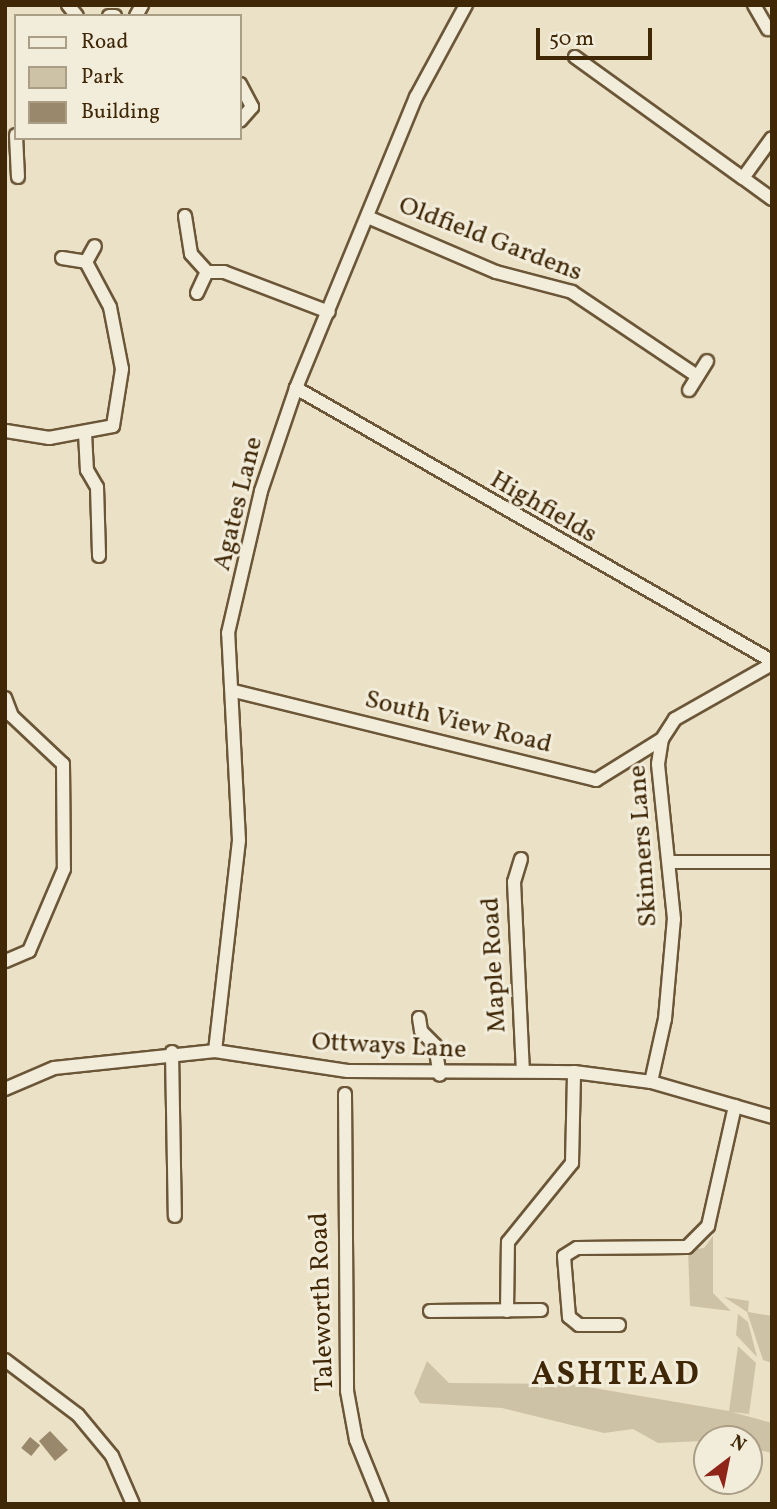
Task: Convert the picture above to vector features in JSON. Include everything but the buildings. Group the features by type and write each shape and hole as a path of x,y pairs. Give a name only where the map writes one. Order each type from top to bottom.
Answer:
{"street":[{"name":"Agates Lane","path":"215,1051 239,840 234,691 228,633 261,491 296,388 370,218 416,97 466,5"},
{"path":"754,5 768,29"},
{"path":"575,57 772,199"},
{"path":"242,88 252,107 242,119"},
{"path":"743,178 772,138"},
{"path":"16,140 18,177"},
{"path":"184,216 191,254 207,272 240,275 329,312"},
{"name":"Oldfield Gardens","path":"370,218 496,272 572,292 619,329 697,376"},
{"path":"86,262 95,246"},
{"path":"62,258 86,262"},
{"path":"6,431 49,438 113,426 122,369 110,307 86,262"},
{"path":"197,293 207,272"},
{"path":"689,390 707,361"},
{"name":"Highfields","path":"296,388 772,663"},
{"path":"85,433 87,470 97,487 99,556"},
{"name":"Skinners Lane","path":"651,1082 665,1019 673,862 659,764 662,739 675,719 772,663"},
{"name":"South View Road","path":"234,691 596,780 662,739"},
{"path":"5,698 12,716 63,764 64,869 29,951 5,961"},
{"name":"Maple Road","path":"521,859 514,882 523,1071"},
{"path":"673,862 772,862"},
{"path":"419,1018 421,1031 435,1045 440,1075"},
{"name":"Ottways Lane","path":"5,1089 54,1068 172,1052 215,1051 321,1069 440,1075 523,1071 574,1072 651,1082 772,1117"},
{"path":"172,1052 175,1216"},
{"path":"507,1311 508,1242 572,1163 574,1072"},
{"name":"Taleworth Road","path":"345,1094 347,1391 356,1440 382,1504"},
{"path":"619,1325 579,1325 564,1307 564,1256 589,1249 687,1247 708,1226 735,1107"},
{"path":"430,1311 541,1310"},
{"path":"5,1360 78,1415 112,1456 133,1504"}],"green space":[{"path":"713,1236 713,1293 731,1311 690,1306 688,1250 704,1248"},
{"path":"724,1297 749,1301 748,1312 772,1316 772,1363 763,1360 747,1312"},
{"path":"738,1314 748,1322 757,1357 736,1335"},
{"path":"738,1346 756,1363 749,1414 732,1412 772,1423 772,1453 763,1451 763,1425 693,1425 693,1441 658,1443 633,1429 604,1433 502,1408 420,1403 414,1393 427,1361 449,1383 570,1384 729,1411"}],"district":[{"name":"ASHTEAD","path":"616,1377"}]}
